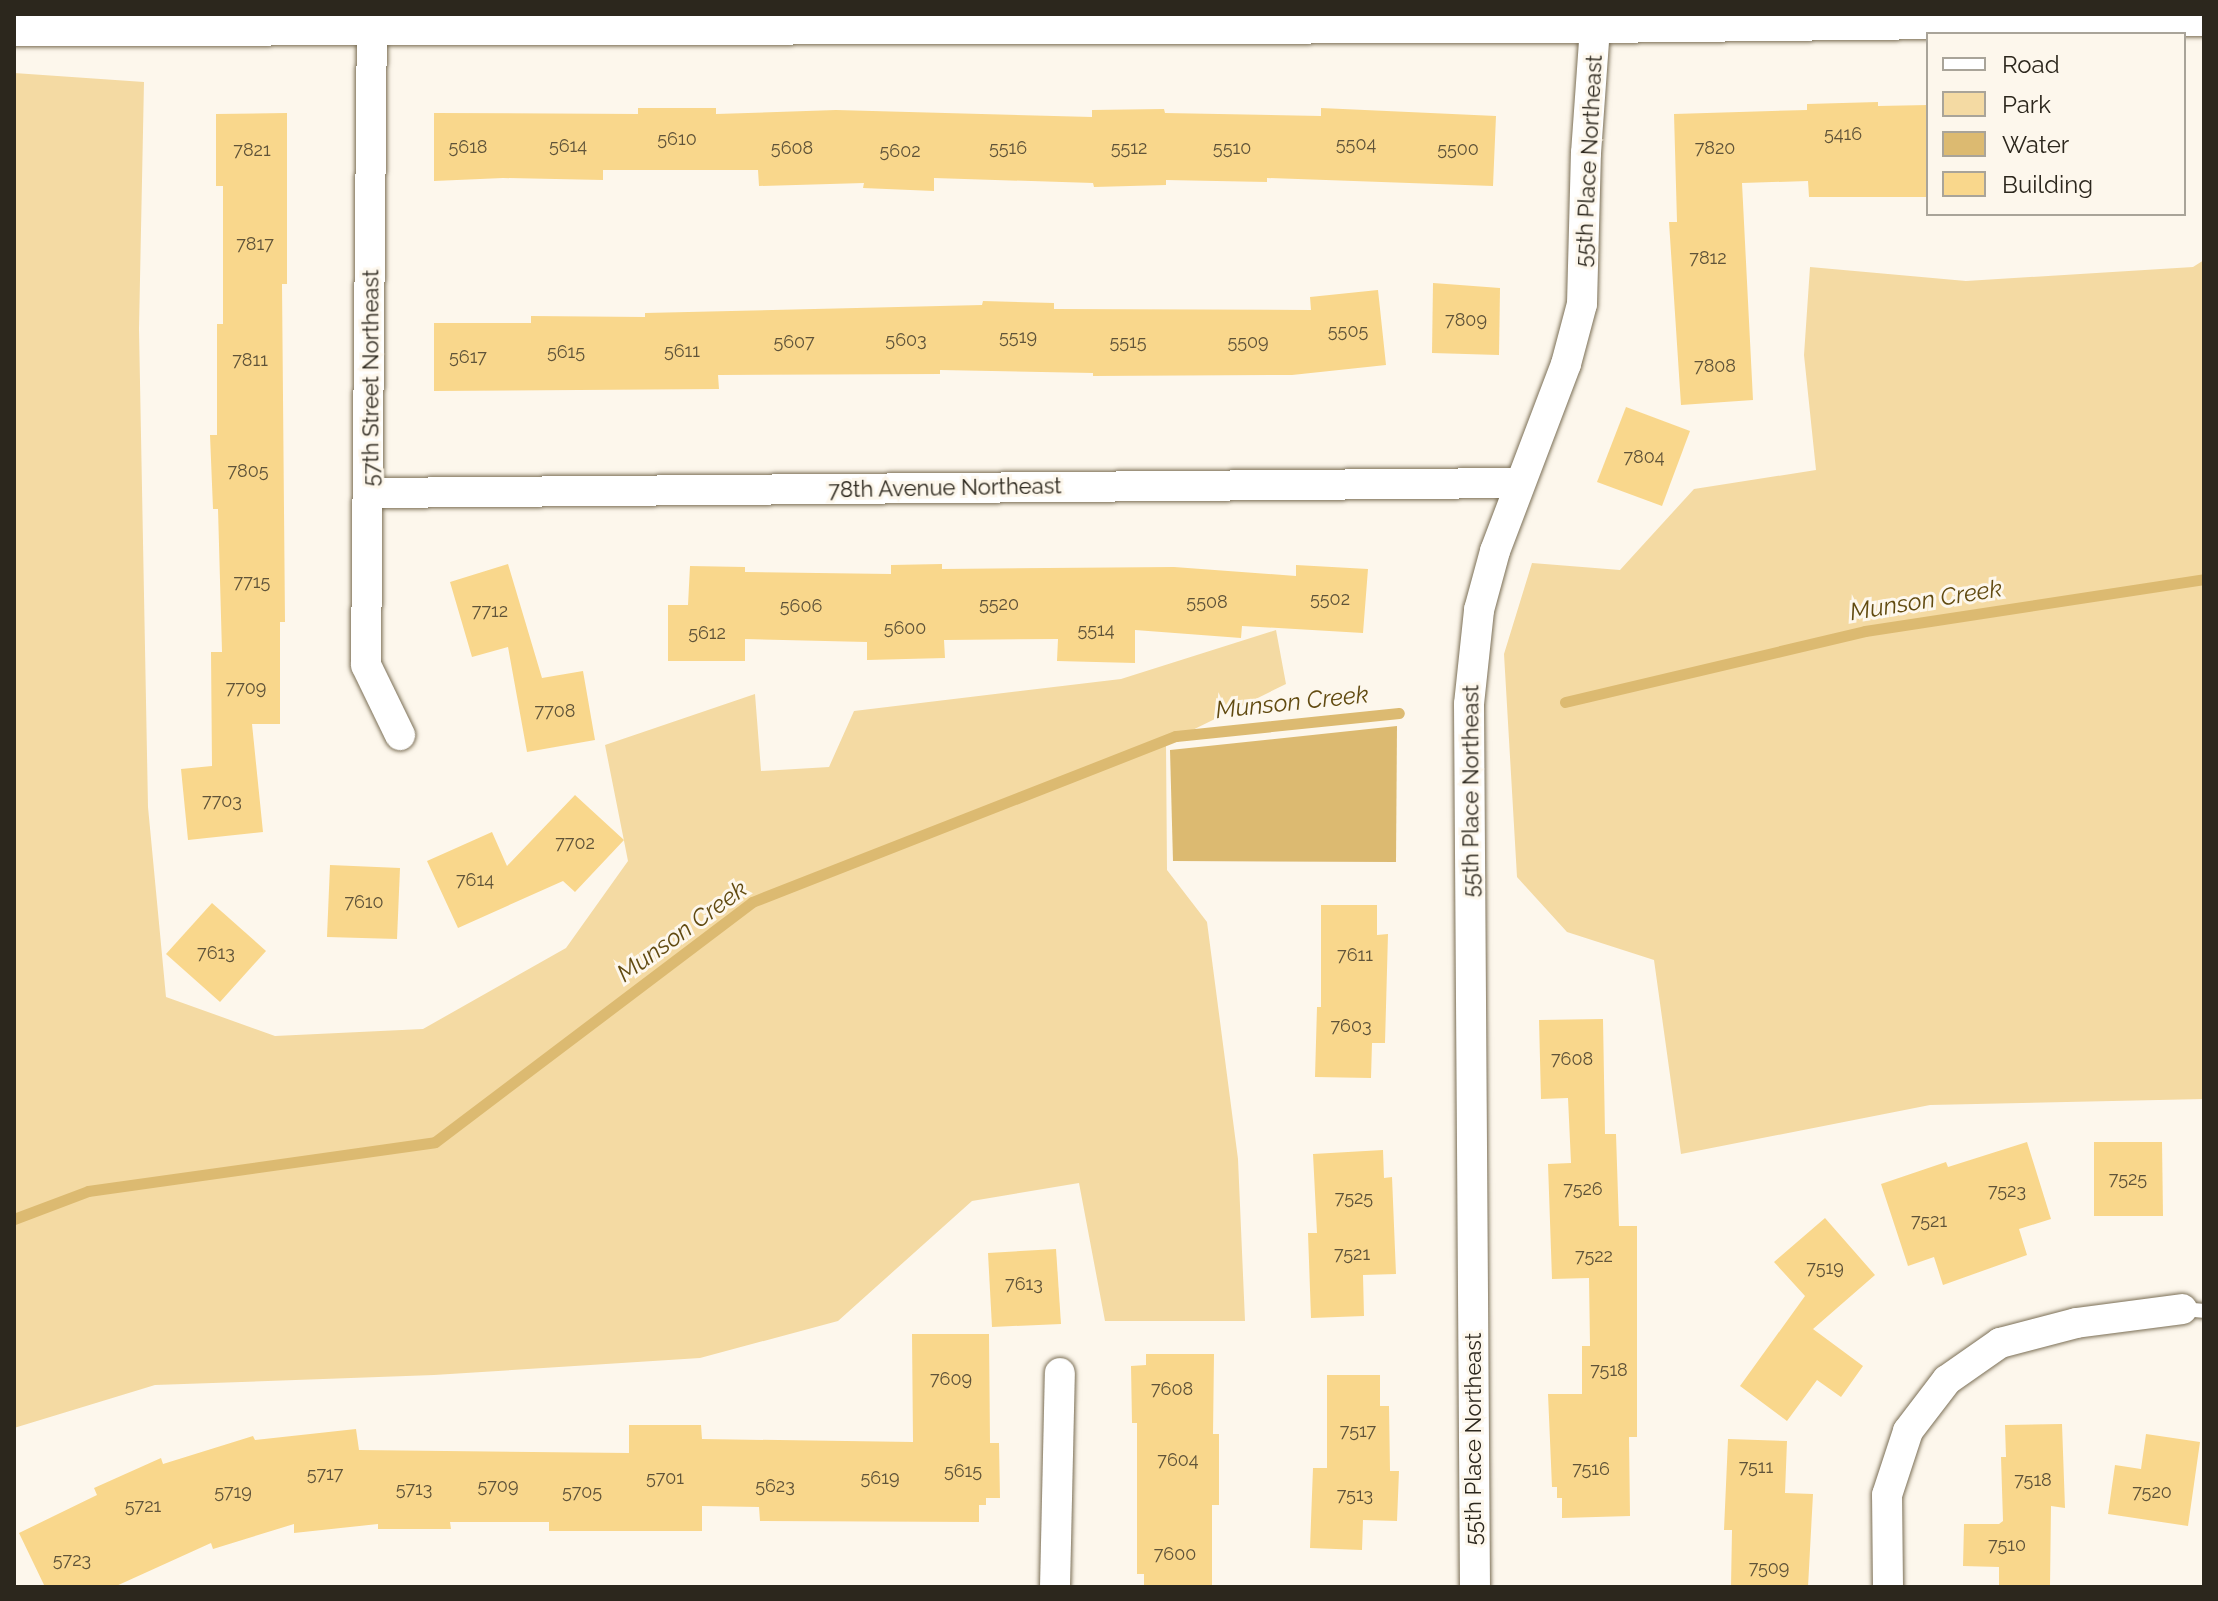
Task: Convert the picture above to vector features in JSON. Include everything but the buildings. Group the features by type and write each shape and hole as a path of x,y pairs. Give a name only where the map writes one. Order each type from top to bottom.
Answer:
{"street":[{"path":"14,31 372,21 2204,21"},
{"name":"57th Street Northeast","path":"372,21 371,493 366,665 400,735"},
{"name":"55th Place Northeast","path":"1475,1587 1469,704 1479,610 1495,551 1566,364 1582,304 1587,230 1586,153 1596,21"},
{"name":"78th Avenue Northeast","path":"371,493 1520,483"},
{"path":"1888,1587 1887,1495 1908,1431 1947,1380 2000,1343 2076,1323 2193,1310"},
{"path":"1055,1587 1060,1373"}],"green space":[{"path":"14,73 144,82 139,329 148,807 166,997 275,1036 423,1029 566,948 628,861 605,745 755,694 761,771 829,767 854,711 1121,679 1276,630 1286,684 1166,743 1167,870 1207,922 1238,1159 1245,1321 1105,1321 1079,1183 972,1201 838,1321 700,1358 434,1375 155,1385 14,1428"},
{"path":"2204,260 2204,1099 1930,1105 1681,1154 1654,960 1567,932 1517,877 1504,654 1532,563 1620,570 1694,489 1816,470 1804,355 1810,267 1966,281 2193,267"}],"water":[{"path":"1397,726 1396,862 1173,861 1170,750"}],"waterway":[{"name":"Munson Creek","path":"1565,702 1865,631 2204,579"},
{"name":"Munson Creek","path":"14,1219 88,1191 435,1142 752,902 1176,736 1399,713"}]}
